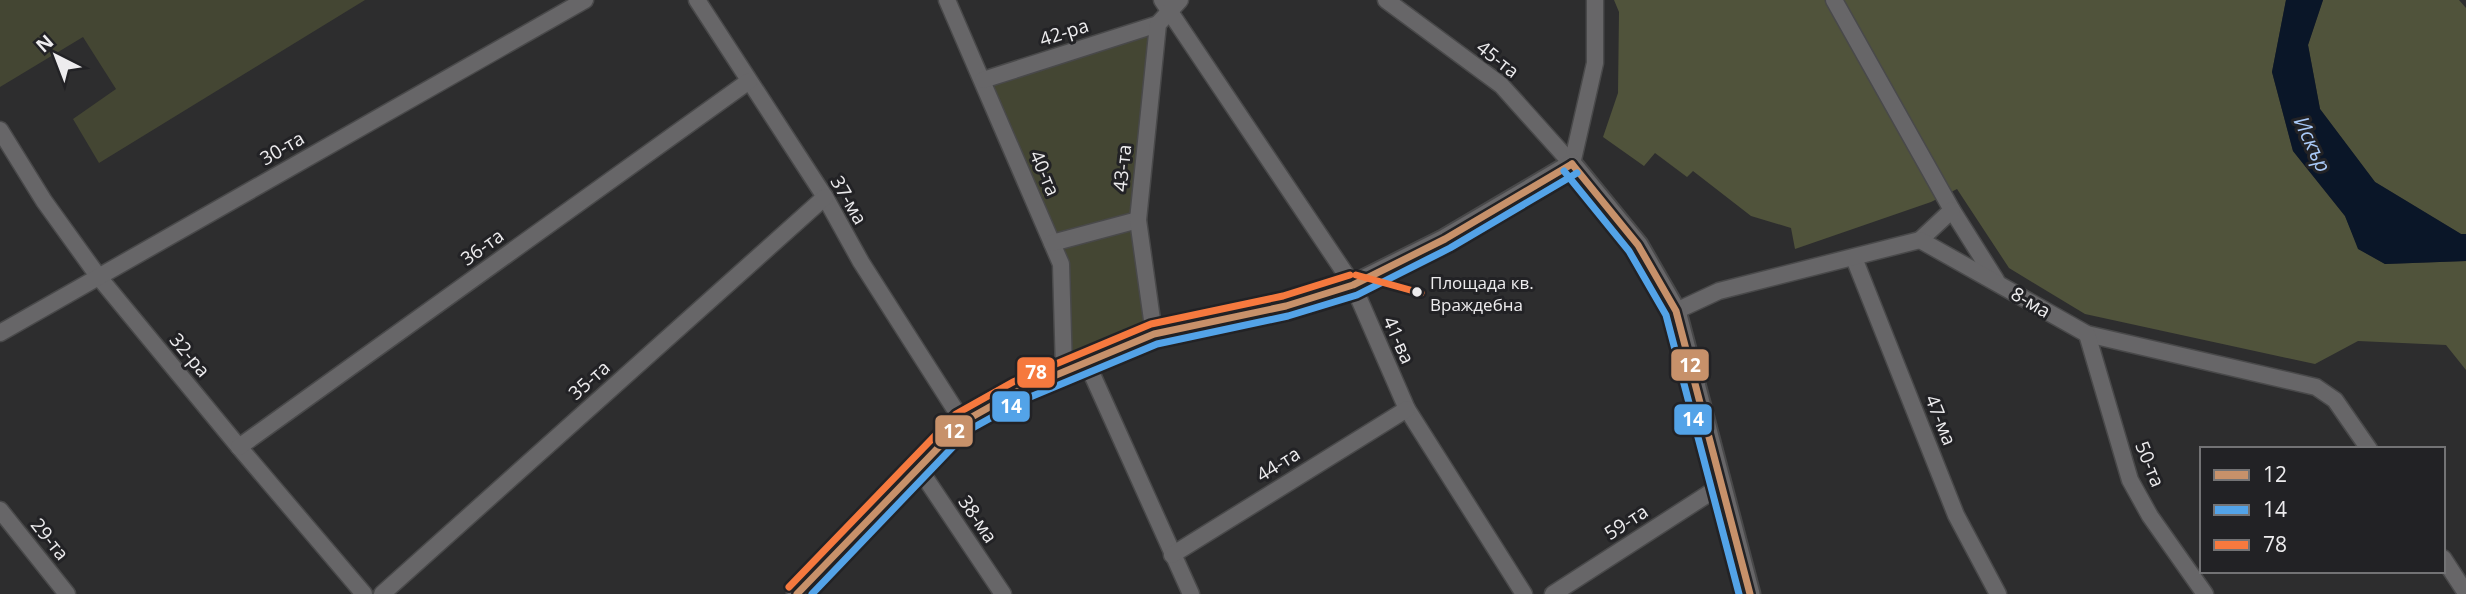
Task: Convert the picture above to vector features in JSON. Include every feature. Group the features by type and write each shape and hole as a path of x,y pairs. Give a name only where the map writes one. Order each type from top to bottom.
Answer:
{"street":[{"name":"30-та","path":"0,334 585,0"},
{"name":"37-ма","path":"697,0 824,197 861,262 962,422"},
{"name":"40-та","path":"947,0 1061,264 1064,371"},
{"name":"45-та","path":"1386,0 1501,85 1572,164"},
{"path":"797,594 962,422 1018,391 1154,334 1286,306 1353,285 1445,239 1572,164 1595,63 1595,0"},
{"path":"1834,0 1952,210 1998,282"},
{"path":"1158,24 1171,3"},
{"name":"41-ва","path":"1171,3 1353,285 1407,409 1524,594"},
{"name":"42-ра","path":"982,80 1158,24"},
{"name":"43-та","path":"1154,334 1138,220 1158,24"},
{"name":"36-та","path":"239,447 749,81"},
{"name":"32-ра","path":"0,130 44,201 98,276 364,594"},
{"path":"1572,164 1638,245 1676,311 1750,594"},
{"name":"35-та","path":"382,594 824,197"},
{"path":"1676,311 1719,291 1920,240 1952,210"},
{"path":"1052,243 1138,220"},
{"name":"8-ма","path":"1920,240 2087,334 2316,387 2335,400 2368,447"},
{"name":"47-ма","path":"1854,258 1956,514 1998,594"},
{"name":"50-та","path":"2087,334 2130,480 2150,516 2205,594"},
{"path":"1086,361 1191,594"},
{"name":"44-та","path":"1172,555 1407,409"},
{"name":"38-ма","path":"918,467 1003,594"},
{"name":"59-та","path":"1553,594 1722,485"},
{"name":"29-та","path":"0,510 67,594"},
{"path":"2445,561 2466,593"}],"green space":[{"path":"0,0 365,0 99,163 73,119 116,89 83,37 0,87"},
{"path":"1614,0 2286,0 2272,72 2293,151 2345,216 2359,249 2385,264 2466,261 2466,370 2446,345 2358,341 2315,364 2085,314 2009,268 1957,189 1931,202 1795,249 1791,228 1751,216 1693,171 1687,177 1655,153 1644,166 1603,137 1618,93 1619,12"},
{"path":"2323,0 2459,0 2466,8 2466,234 2461,234 2375,182 2320,109 2308,45"},
{"path":"1158,24 1138,220 1154,334 1064,371 1061,264 983,80"}],"water":[{"name":"Искър","path":"2286,0 2323,0 2308,45 2320,109 2375,182 2461,234 2466,234 2466,261 2385,264 2358,249 2345,216 2293,151 2272,72"}],"transit line":[{"name":"12","path":"1572,164 1638,245 1676,311 1750,594"},
{"name":"12","path":"797,594 963,422 1018,391 1154,334 1286,306 1353,285 1445,239 1572,164"},
{"name":"14","path":"1564,171 1629,251 1666,315 1739,594"},
{"name":"14","path":"812,594 969,430 1023,400 1157,344 1288,316 1357,295 1450,248 1577,173"},
{"name":"78","path":"789,587 956,414 1013,382 1151,324 1283,296 1350,275"},
{"name":"78","path":"1356,275 1421,293"}],"place":[{"name":"Площада кв. Враждебна","path":"1417,292"}]}
